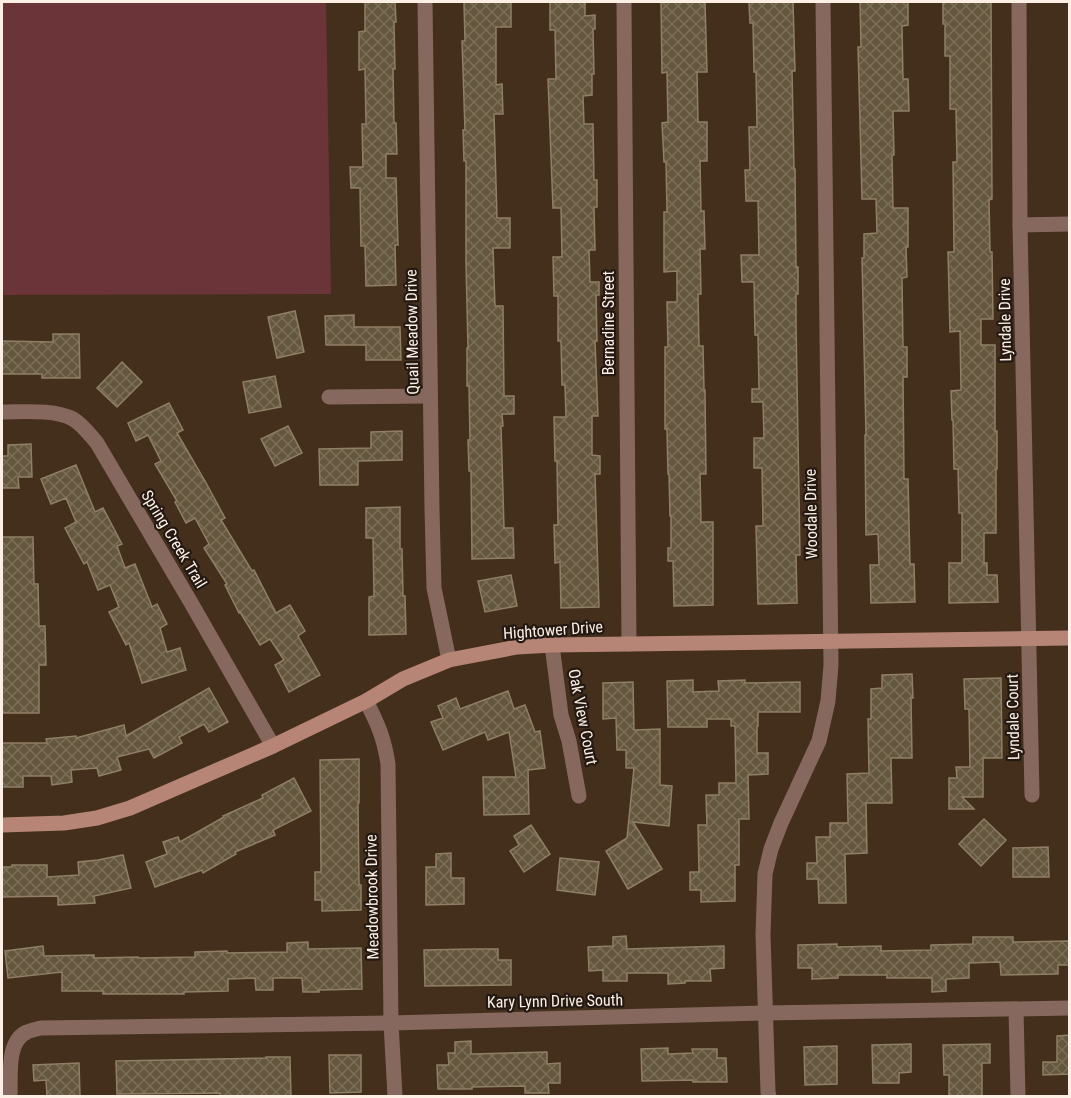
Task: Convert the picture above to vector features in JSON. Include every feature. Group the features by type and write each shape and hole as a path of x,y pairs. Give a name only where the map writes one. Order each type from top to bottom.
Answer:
{"main road":[{"name":"Hightower Drive","path":"2,825 64,823 97,818 130,808 273,746 366,701 403,679 449,660 517,647 1070,638"}],"street":[{"name":"Quail Meadow Drive","path":"425,2 434,588 449,660"},
{"name":"Bernadine Street","path":"624,2 629,644"},
{"name":"Woodale Drive","path":"769,1096 763,935 765,874 781,823 819,741 828,701 831,665 823,2"},
{"name":"Lyndale Drive","path":"1018,2 1020,225 1030,638"},
{"path":"1020,225 1070,224"},
{"path":"329,397 430,396"},
{"name":"Spring Creek Trail","path":"2,412 57,413 73,419 97,443 273,746"},
{"name":"Lyndale Court","path":"1030,638 1032,795"},
{"name":"Oak View Court","path":"552,645 561,715 569,741 579,796"},
{"name":"Meadowbrook Drive","path":"366,701 379,727 388,765 391,1023 395,1096"},
{"name":"Kary Lynn Drive South","path":"10,1096 12,1051 15,1042 26,1032 41,1028 391,1023 1070,1008"},
{"path":"1016,1009 1018,1096"}],"shaded area":[{"path":"2,2 326,2 331,294 2,295"}],"building":[{"path":"365,2 395,2 395,69 393,69 397,154 386,154 386,178 396,178 398,245 395,245 396,285 366,286 365,246 361,246 360,188 351,188 350,167 363,167 362,124 366,124 365,69 359,70 359,32 365,31"},
{"path":"464,2 511,2 511,27 496,27 496,85 502,84 503,114 494,114 497,218 510,218 510,248 493,248 495,306 503,306 504,396 514,396 514,414 502,414 503,426 501,426 504,528 513,528 514,558 472,559 471,471 469,471 468,440 470,440 469,386 467,386 466,161 464,161 463,130 465,130 462,41 465,41"},
{"path":"550,2 585,2 585,16 595,15 592,95 583,96 584,124 593,124 594,180 597,180 597,207 594,207 595,250 589,250 590,282 599,282 599,295 596,295 597,341 595,341 598,416 592,416 592,455 600,456 600,474 595,474 599,607 561,608 560,562 555,563 554,525 558,525 554,417 566,417 565,385 562,385 561,341 558,341 558,296 554,296 553,257 562,257 561,208 553,208 548,79 556,79 555,30 550,30"},
{"path":"661,2 705,2 707,72 697,72 698,122 707,122 707,161 700,161 701,211 704,211 705,249 700,249 701,294 698,294 699,346 703,346 705,390 706,474 700,474 701,522 713,522 713,605 674,606 673,561 668,561 668,548 671,548 671,516 667,429 665,429 665,347 668,347 667,302 677,302 677,271 664,272 664,212 667,212 666,162 664,162 662,123 668,122 667,72 662,73"},
{"path":"749,2 793,2 795,71 792,71 796,267 798,267 796,323 800,555 796,555 797,603 758,604 756,526 763,526 762,468 754,468 754,438 764,438 763,402 752,402 752,389 759,389 758,335 755,335 754,282 742,282 741,255 759,255 758,201 746,201 745,170 750,170 749,127 757,127 753,23 750,23"},
{"path":"860,2 908,2 908,25 902,26 903,79 908,79 909,111 893,111 894,155 892,155 893,208 908,208 907,277 902,278 903,347 907,347 907,377 903,377 904,479 908,479 910,564 914,564 915,602 871,603 870,565 879,565 878,534 866,535 862,258 864,258 864,234 877,233 876,199 862,199 858,47 861,47"},
{"path":"943,2 991,2 992,199 989,200 993,319 981,319 981,345 995,345 996,533 984,533 984,563 987,563 987,575 997,575 998,602 949,603 949,563 962,563 962,513 959,513 958,469 954,469 951,391 961,390 960,331 950,332 948,252 954,252 953,162 957,162 956,109 950,109 950,56 945,56"},
{"path":"295,311 304,352 277,358 268,317"},
{"path":"354,315 354,327 400,327 401,360 366,360 366,345 326,345 325,316"},
{"path":"53,334 79,334 80,378 42,378 42,374 2,374 2,341 53,342"},
{"path":"122,362 142,382 117,407 97,388"},
{"path":"275,376 281,407 249,413 243,382"},
{"path":"169,403 183,430 177,433 225,518 221,520 252,571 254,570 276,613 290,605 305,631 298,636 320,675 289,692 275,665 284,660 270,639 260,645 239,613 225,585 227,584 204,548 209,544 195,518 186,523 175,502 177,501 155,464 161,461 148,435 136,441 128,423"},
{"path":"288,426 302,453 275,466 261,439"},
{"path":"402,431 402,460 358,461 358,485 320,485 319,449 371,448 371,432"},
{"path":"31,444 32,477 18,477 19,488 2,488 2,456 8,456 8,445"},
{"path":"76,465 95,512 103,508 122,544 117,546 125,568 135,564 152,607 157,604 167,624 160,628 167,652 180,648 186,670 142,683 129,643 126,645 109,612 119,607 110,585 98,590 87,562 84,564 65,528 76,522 66,498 51,504 41,479"},
{"path":"400,507 400,549 402,549 406,634 369,635 369,597 374,596 373,538 366,538 366,508"},
{"path":"2,537 33,537 34,584 38,584 39,626 45,626 46,665 39,665 39,713 2,713"},
{"path":"511,575 517,606 485,612 478,581"},
{"path":"912,674 912,758 891,758 892,803 866,803 867,853 845,854 846,903 819,903 818,879 807,879 807,863 817,863 816,837 830,837 830,823 848,823 847,774 869,773 868,719 871,719 871,689 882,688 882,675"},
{"path":"1001,678 1002,758 983,758 983,797 962,797 974,809 949,809 949,778 957,778 956,767 970,767 969,709 965,709 964,679"},
{"path":"693,680 693,692 719,691 718,681 800,682 800,712 758,712 757,753 768,753 768,774 748,775 749,819 739,819 739,865 735,865 735,901 701,902 701,890 690,890 690,872 699,872 698,825 707,825 706,795 719,795 719,783 736,783 735,726 731,726 731,719 707,719 707,727 668,727 667,681"},
{"path":"633,682 634,730 660,729 660,785 672,786 669,826 633,822 662,869 628,889 606,851 627,838 634,768 626,768 626,750 617,750 616,718 603,719 603,683"},
{"path":"209,688 228,722 209,732 204,724 179,737 182,743 154,758 149,749 117,757 121,770 99,776 97,768 71,770 72,782 52,785 51,776 23,776 23,787 2,787 2,743 47,743 46,739 76,736 76,738 124,725 126,736"},
{"path":"508,691 514,709 525,705 535,732 540,731 545,768 528,770 529,814 484,815 483,777 516,777 509,732 488,740 485,732 443,750 431,722 443,718 438,706 456,698 460,709"},
{"path":"359,759 361,910 322,911 322,900 315,900 315,872 321,872 320,760"},
{"path":"294,778 311,811 273,830 275,835 235,852 236,854 203,873 202,870 155,887 146,862 167,854 163,842 178,837 180,842 223,816 263,798 262,795"},
{"path":"984,819 1006,840 981,866 959,844"},
{"path":"531,825 550,854 524,872 510,851 519,845 514,836"},
{"path":"1048,847 1049,877 1013,877 1013,848"},
{"path":"451,853 451,878 464,878 464,904 426,905 426,867 436,867 436,854"},
{"path":"123,855 131,888 94,896 95,903 58,905 58,896 2,897 2,867 47,865 47,877 79,875 78,862"},
{"path":"560,858 599,862 595,895 557,890"},
{"path":"626,936 627,949 724,946 724,968 710,969 711,981 685,981 685,983 668,984 668,973 627,973 627,981 603,981 603,970 589,971 588,947 613,946 613,937"},
{"path":"973,937 1013,937 1013,942 1070,941 1070,965 1058,965 1058,974 1001,975 1000,962 969,963 969,978 946,979 946,991 932,992 932,978 838,975 838,978 812,979 812,968 798,968 798,945 881,946 881,951 931,950 931,945 973,944"},
{"path":"308,942 308,949 361,948 362,989 303,992 302,978 273,978 273,990 256,990 255,978 228,979 228,991 184,992 184,994 103,994 103,991 62,991 62,972 8,978 5,951 43,946 44,956 195,957 195,952 287,952 287,943"},
{"path":"498,949 498,960 511,960 511,985 425,986 424,950"},
{"path":"1070,1035 1070,1074 1043,1075 1043,1062 1057,1062 1057,1036"},
{"path":"471,1041 471,1054 547,1052 547,1064 560,1063 560,1083 548,1083 549,1093 525,1093 525,1086 438,1089 437,1065 449,1065 448,1053 455,1053 455,1042"},
{"path":"911,1044 911,1072 899,1073 899,1083 873,1083 872,1045"},
{"path":"990,1044 990,1063 982,1063 982,1096 949,1096 949,1075 944,1075 943,1045"},
{"path":"837,1046 837,1084 805,1085 804,1047"},
{"path":"668,1048 668,1054 693,1053 692,1049 717,1049 717,1058 726,1058 727,1082 642,1081 641,1049"},
{"path":"329,1055 361,1055 361,1092 330,1093"},
{"path":"290,1057 291,1096 220,1096 220,1093 117,1094 116,1061"},
{"path":"79,1063 80,1096 47,1096 46,1080 34,1081 33,1065"}]}
